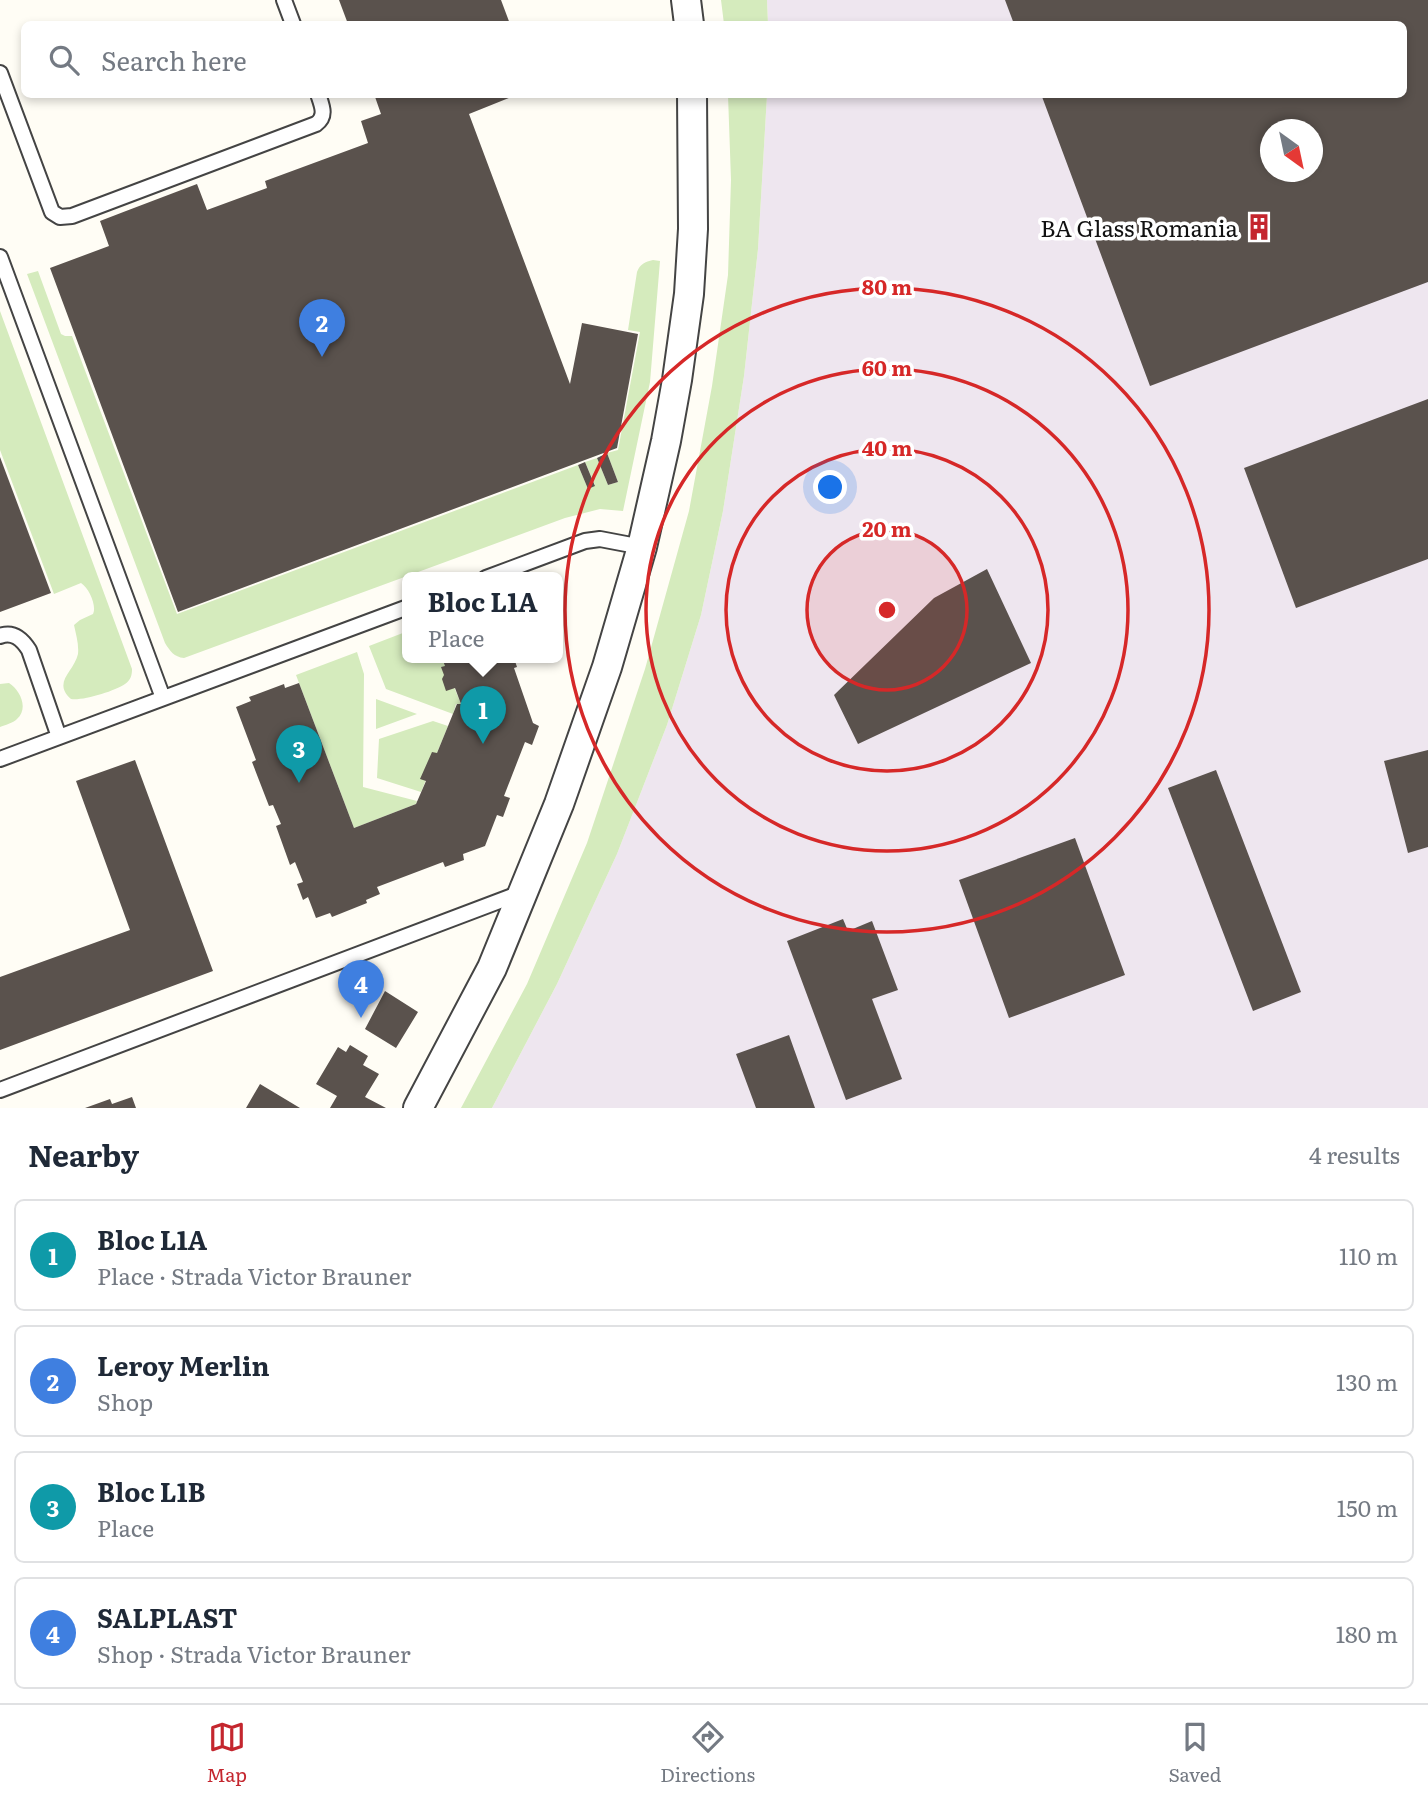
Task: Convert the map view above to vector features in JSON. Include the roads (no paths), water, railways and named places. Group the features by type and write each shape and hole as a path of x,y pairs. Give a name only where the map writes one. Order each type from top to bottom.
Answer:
{"street":[{"path":"686,0 689,21"},
{"path":"418,1108 492,968 525,891 585,733 642,547 670,417 689,294 693,229 692,98"}],"lane":[{"path":"284,0 292,21"},
{"path":"0,73 52,212 61,217 72,216 316,124 324,113 319,98"},
{"path":"0,257 163,698"},
{"path":"502,572 585,541 600,539 642,547"},
{"path":"0,759 402,609"},
{"path":"0,636 5,634 20,638 29,650 59,737"},
{"path":"0,1090 525,891"}],"place":[{"name":"BA Glass Romania","path":"1259,227"},
{"name":"Leroy Merlin","path":"322,357"},
{"name":"Bloc L1A","path":"483,744"},
{"name":"Bloc L1B","path":"299,783"},
{"name":"SALPLAST","path":"361,1018"}]}
